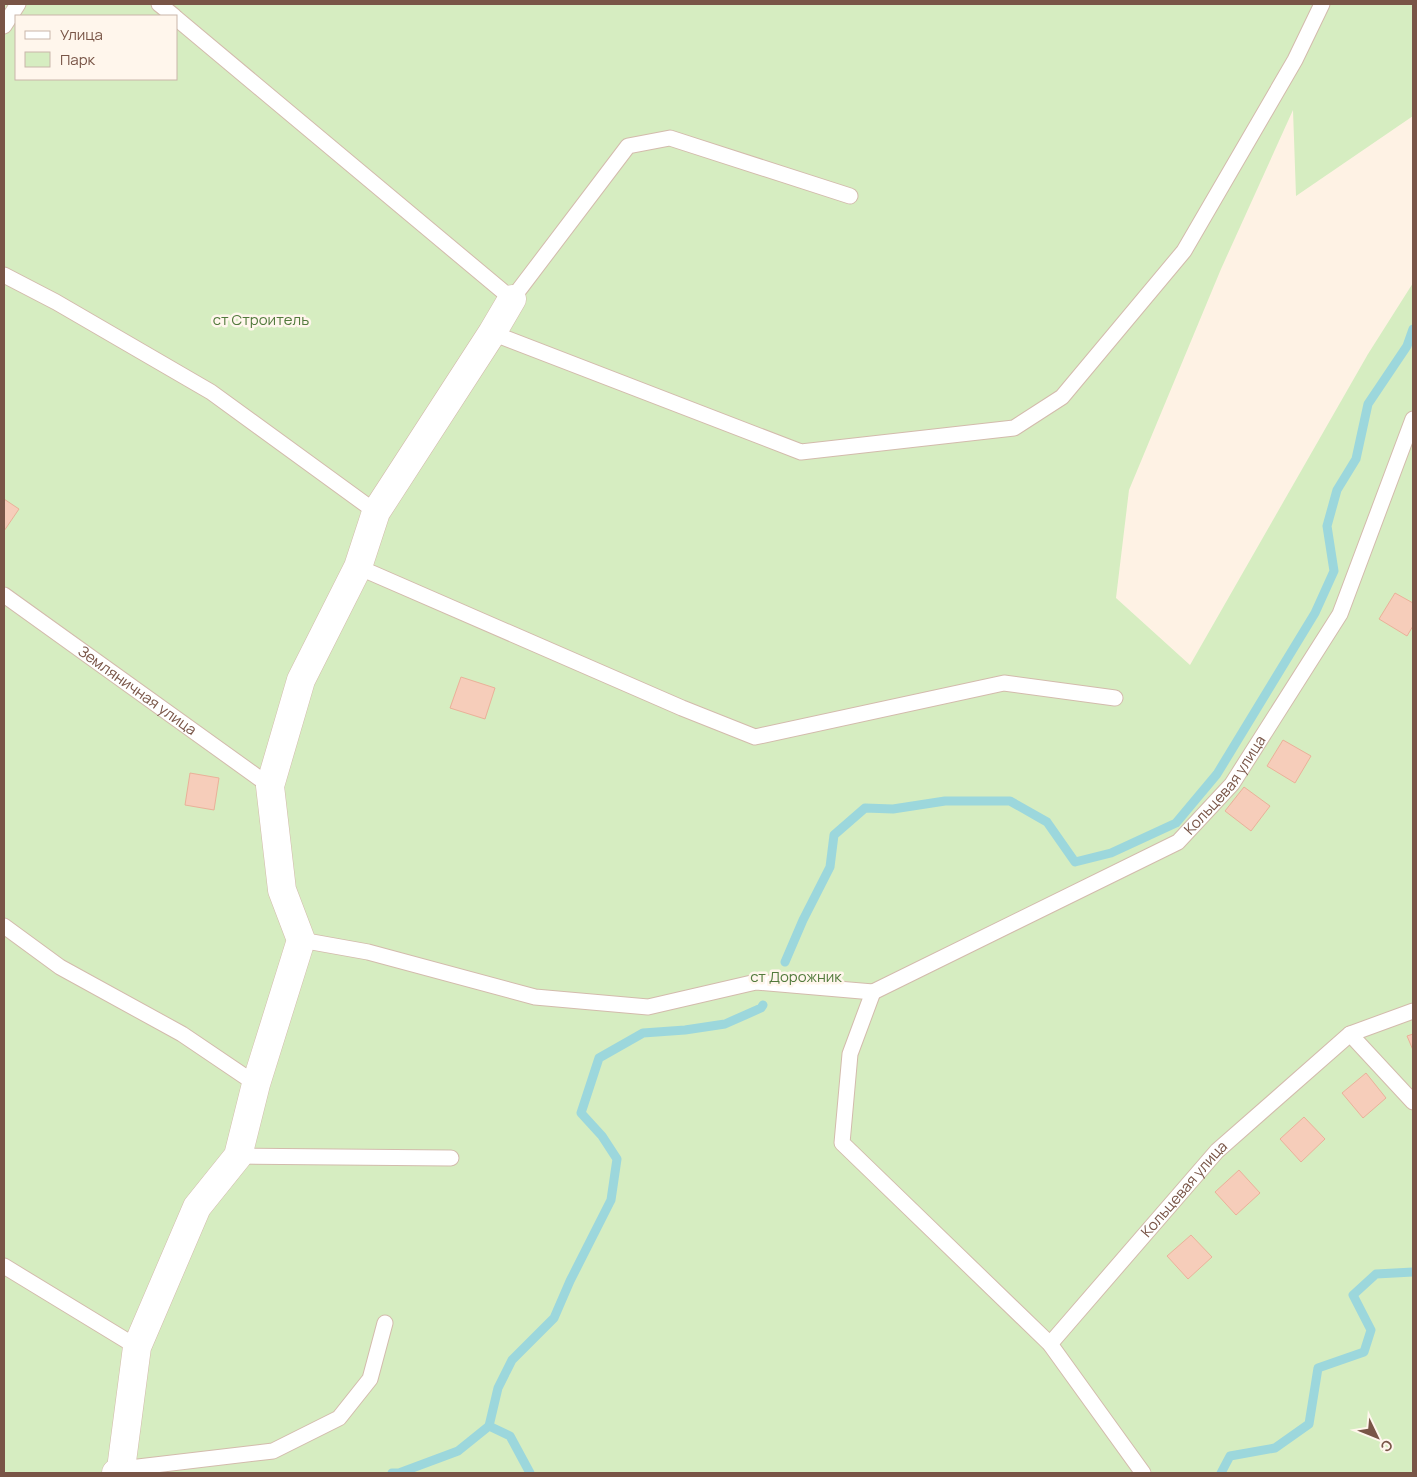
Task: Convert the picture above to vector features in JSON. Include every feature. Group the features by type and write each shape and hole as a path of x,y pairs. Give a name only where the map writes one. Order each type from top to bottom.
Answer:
{"street":[{"path":"119,1471 138,1347 196,1208 238,1156 256,1084 301,940 282,890 270,786 301,680 358,567 376,512 512,299"}],"lane":[{"path":"4,26 18,4"},
{"path":"159,4 173,15"},
{"path":"492,333 801,452 1014,428 1062,397 1184,251 1295,60 1322,4"},
{"path":"178,20 512,299 628,146 670,138 850,196"},
{"path":"4,275 56,302 211,392 376,512"},
{"name":"Кольцевая улица","path":"873,992 1178,842 1232,784 1340,614 1413,419"},
{"path":"358,567 682,708 755,737 1004,684 1115,698"},
{"name":"Земляничная улица","path":"4,594 270,786"},
{"path":"4,926 60,967 182,1034 256,1084"},
{"path":"301,940 368,952 535,997 648,1007 756,982 873,992 850,1054 842,1143 1050,1344 1143,1473"},
{"name":"Кольцевая улица","path":"1050,1344 1217,1151 1350,1034 1413,1011"},
{"path":"1350,1034 1413,1102"},
{"path":"238,1156 450,1158"},
{"path":"4,1266 138,1347"},
{"path":"119,1471 272,1451 339,1418 370,1380 385,1323"}],"green space":[{"name":"ст Дорожник","path":"4,4 1413,4 1413,116 1296,196 1293,110 1221,269 1129,490 1116,598 1190,665 1368,354 1413,283 1413,1473 4,1473"}],"building":[{"path":"4,499 19,509 4,531"},
{"path":"1395,593 1413,603 1413,626 1407,636 1379,619"},
{"path":"461,677 495,688 485,719 450,708"},
{"path":"1283,740 1311,756 1295,783 1267,766"},
{"path":"190,773 219,778 214,810 185,805"},
{"path":"1244,787 1270,806 1251,831 1225,811"},
{"path":"1413,1034 1413,1050 1407,1036"},
{"path":"1366,1073 1386,1098 1363,1118 1342,1093"},
{"path":"1304,1117 1325,1139 1301,1162 1280,1139"},
{"path":"1239,1170 1260,1193 1236,1215 1215,1192"},
{"path":"1191,1235 1212,1257 1188,1279 1167,1256"}],"waterway":[{"path":"785,962 803,920 830,867 834,835 865,808 893,809 945,801 1010,801 1047,822 1075,862 1111,853 1176,823 1217,774 1315,613 1334,571 1327,526 1337,490 1356,459 1368,404 1407,346 1413,329"},
{"path":"489,1426 498,1388 512,1360 554,1318 570,1281 611,1200 617,1159 602,1136 581,1113 599,1058 643,1033 685,1030 725,1024 761,1008 763,1005"},
{"path":"1221,1473 1230,1456 1275,1448 1309,1424 1318,1368 1364,1352 1371,1330 1353,1295 1376,1274 1413,1272"},
{"path":"392,1473 399,1473 458,1451 489,1426 510,1436 530,1473"}],"park label":[{"name":"ст Строитель","path":"261,320"}]}
